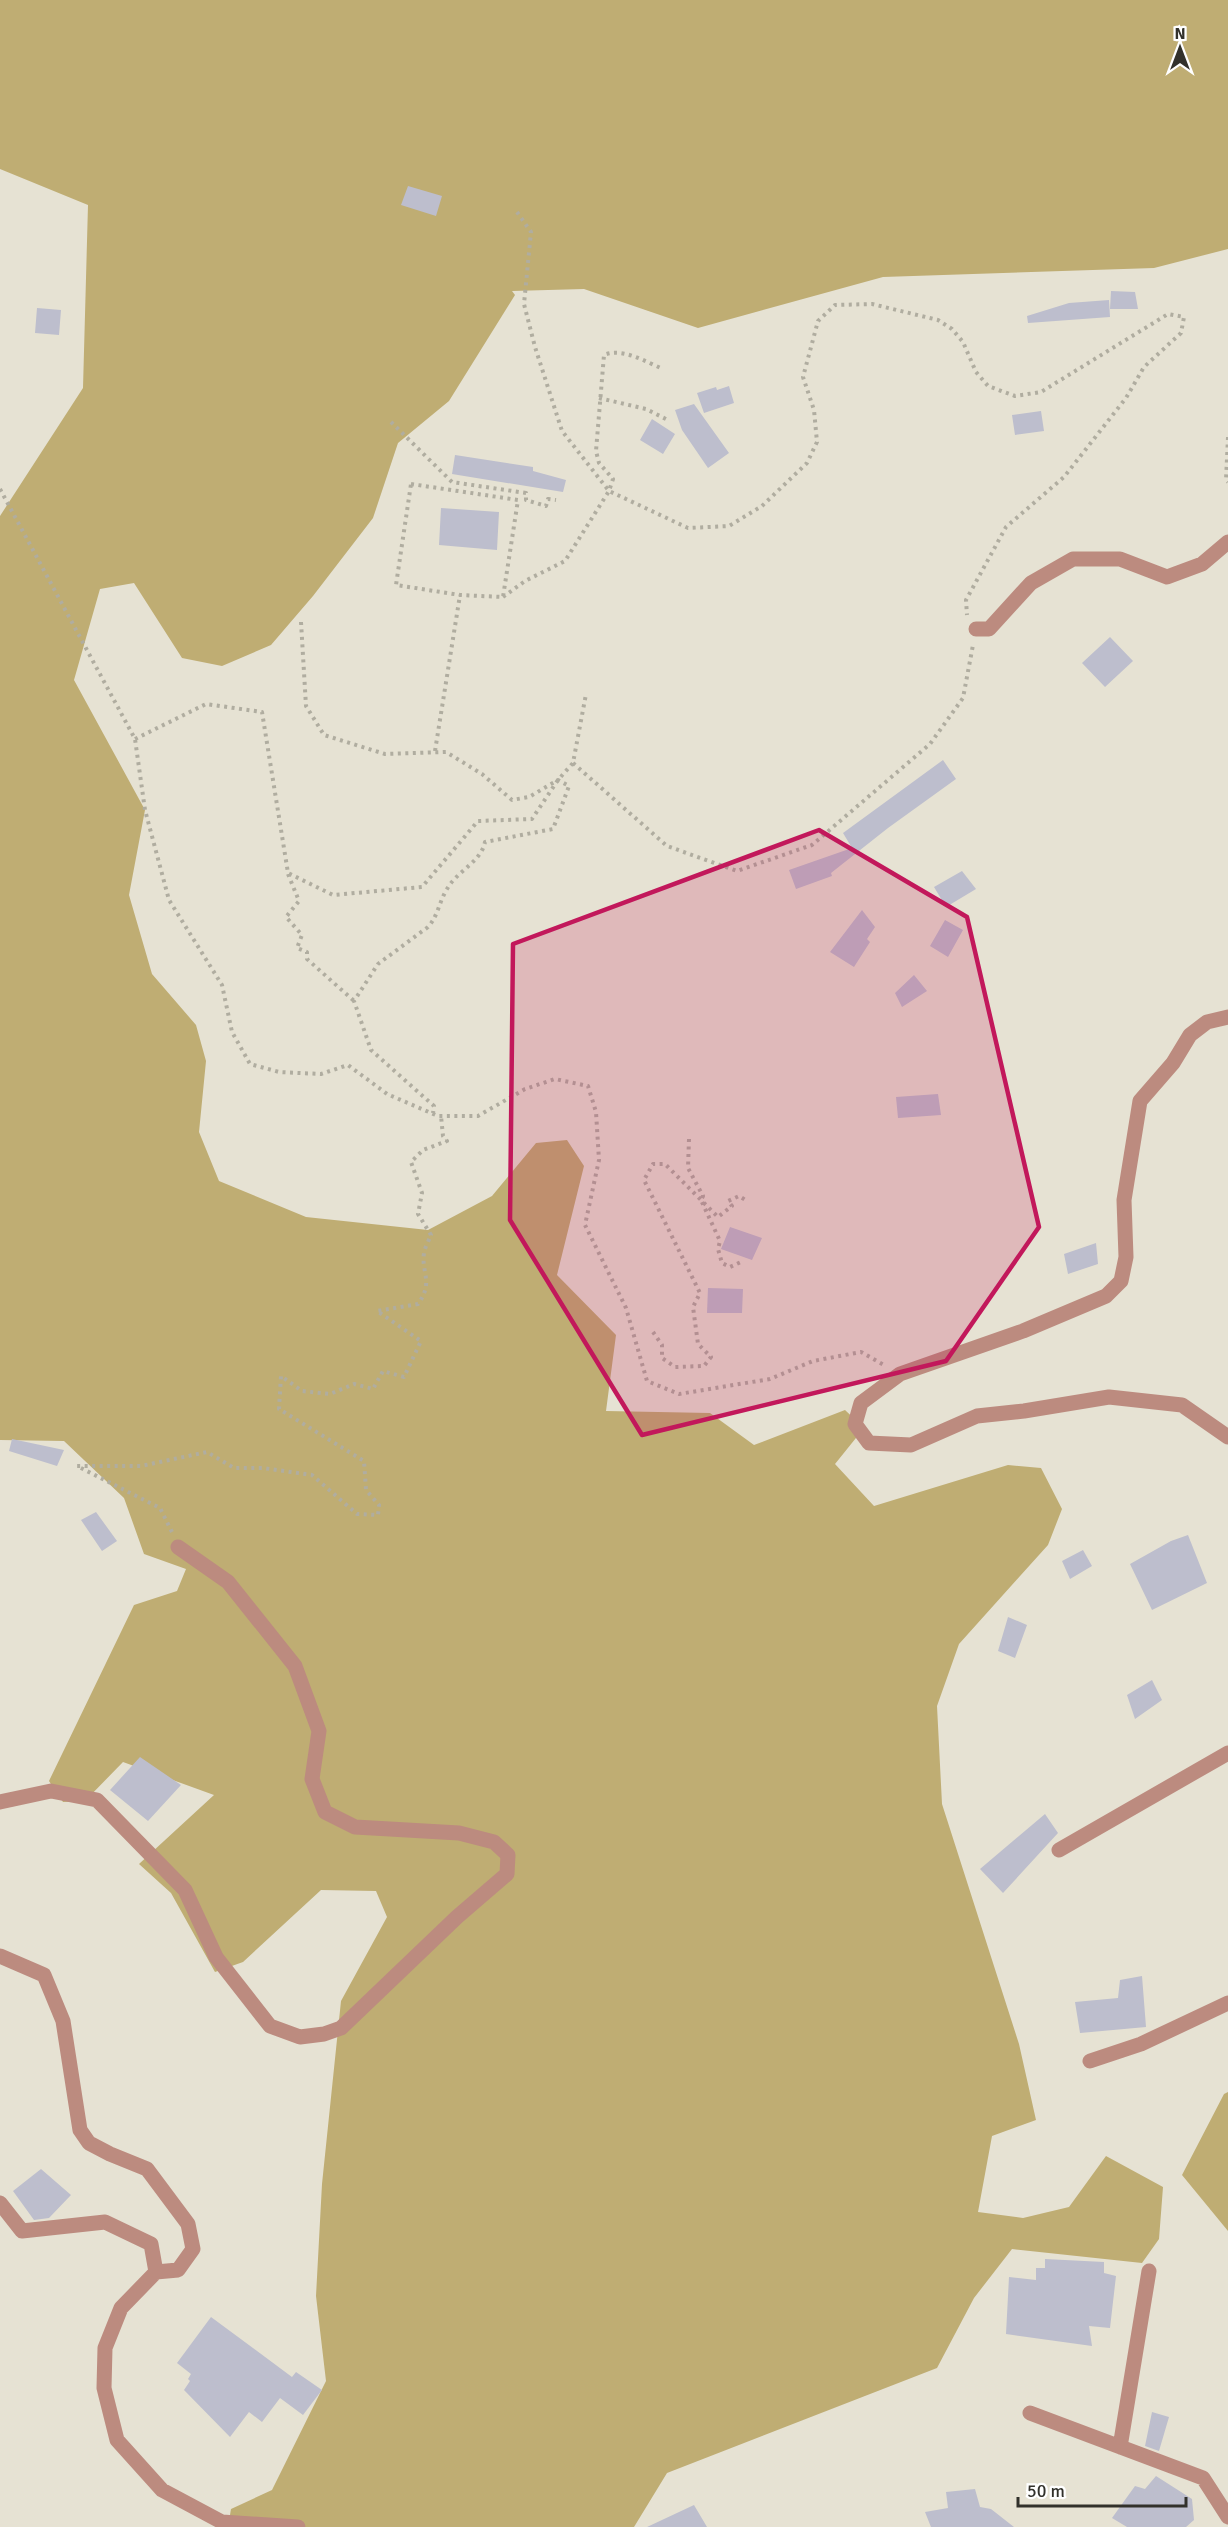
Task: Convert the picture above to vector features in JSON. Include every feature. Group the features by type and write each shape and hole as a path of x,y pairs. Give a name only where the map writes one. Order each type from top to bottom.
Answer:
{"street":[{"path":"976,629 989,629 1031,583 1073,559 1120,559 1167,577 1202,564 1228,542"},
{"path":"1228,1017 1207,1022 1190,1035 1173,1063 1140,1101 1124,1200 1126,1257 1121,1281 1106,1296 1023,1331 900,1374 861,1403 855,1424 868,1443 911,1445 976,1416 1024,1411 1109,1397 1182,1405 1228,1437"},
{"path":"0,1802 51,1791 97,1800 185,1890 216,1957 270,2026 300,2037 324,2034 341,2028 457,1917 507,1874 508,1855 494,1842 459,1833 355,1827 325,1812 312,1779 319,1731 296,1666 228,1582 178,1547"},
{"path":"1059,1851 1228,1753"},
{"path":"0,1956 44,1975 63,2021 80,2130 90,2143 147,2169 188,2224 193,2249 178,2270 156,2272 121,2308 105,2348 104,2388 117,2440 162,2490 222,2522 298,2527"},
{"path":"1090,2061 1141,2044 1228,2002"},
{"path":"0,2203 22,2231 105,2222 151,2244 156,2272"},
{"path":"1120,2447 1149,2271"},
{"path":"1030,2413 1203,2478 1228,2517"}],"path":[{"path":"517,212 531,231 524,304 562,431 609,491 688,528 729,525 762,506 807,464 817,442 814,410 803,377 818,321 835,305 872,304 938,320 952,329 970,356 976,372 988,386 1015,396 1041,392 1168,314 1184,317 1181,333 1144,367 1126,399 1064,477 1006,527 966,600 967,620 976,629 963,698 930,744 812,845 737,871 667,846 573,764"},
{"path":"503,597 518,500 411,484 396,585 460,595 503,597 525,581 565,561 609,491 613,479 599,463 596,451 604,355 612,351 623,353 663,369"},
{"path":"599,398 646,409 668,420"},
{"path":"391,422 452,482 526,493 526,500 546,506 548,499 556,500"},
{"path":"1228,437 1226,480 1228,482"},
{"path":"0,489 135,739 145,810 169,900 222,985 232,1032 250,1064 279,1072 321,1074 348,1065 387,1094 441,1116 478,1116 525,1089 555,1079 588,1086 596,1112 599,1160 585,1225 626,1308 647,1381 679,1394 770,1379 813,1361 861,1352 900,1374"},
{"path":"435,751 460,595"},
{"path":"301,622 306,706 324,735 385,754 446,752 482,774 512,800 529,797 558,780"},
{"path":"288,873 333,895 422,888 478,821 532,819 558,780 573,764 586,694"},
{"path":"135,739 206,704 262,712 288,873 299,901 286,917 302,934 297,948 307,952 307,959 354,1001 371,1050 434,1106 433,1113"},
{"path":"354,1001 378,964 434,921 447,888 483,850 485,842 553,829 569,786 558,780"},
{"path":"178,1547 160,1508 77,1466 141,1466 207,1452 234,1468 262,1468 312,1475 357,1514 378,1515 379,1505 366,1490 364,1461 279,1409 280,1376 302,1391 330,1394 354,1384 373,1389 383,1371 404,1377 421,1341 376,1311 418,1304 425,1294 426,1270 423,1254 431,1234 418,1214 422,1193 411,1162 423,1150 447,1141 443,1136 441,1116"},
{"path":"689,1139 688,1168 703,1196 701,1200 720,1241 718,1249 722,1263 730,1267 743,1261"},
{"path":"653,1332 662,1345 662,1358 675,1368 704,1366 711,1357 698,1344 693,1307 700,1293 644,1180 653,1164 665,1164 718,1217 732,1206 728,1201 739,1196 747,1201"}],"highlighted area":[{"path":"819,830 967,917 1039,1227 946,1361 642,1435 510,1220 513,944"}],"shaded area":[{"path":"0,0 1228,0 1228,249 1154,268 883,277 698,328 584,289 512,291 515,295 449,401 398,443 373,518 313,596 271,645 222,666 182,658 134,583 100,589 74,680 145,810 129,895 152,974 196,1025 206,1061 199,1132 219,1181 306,1217 428,1230 492,1196 536,1143 567,1140 584,1166 557,1275 616,1335 606,1411 710,1413 754,1445 845,1410 864,1428 835,1464 874,1506 1008,1465 1041,1468 1062,1509 1048,1545 959,1644 937,1706 942,1804 1019,2044 1036,2120 992,2136 978,2212 1023,2218 1069,2207 1106,2156 1163,2187 1159,2239 1142,2263 1012,2249 974,2298 937,2368 667,2473 634,2527 228,2527 231,2509 272,2490 326,2381 316,2296 322,2184 341,2001 387,1917 376,1891 321,1890 243,1962 215,1972 171,1893 139,1864 214,1795 123,1762 85,1801 63,1802 49,1781 134,1605 177,1591 186,1569 144,1554 124,1498 64,1441 0,1440 0,516 83,388 88,205 0,169"},
{"path":"1228,2092 1228,2231 1182,2175 1224,2094"}],"building":[{"path":"408,186 442,196 436,216 401,205"},
{"path":"1111,291 1135,292 1138,309 1110,309"},
{"path":"1109,300 1110,317 1028,323 1027,316 1069,303"},
{"path":"37,308 61,310 59,335 35,333"},
{"path":"729,386 734,403 704,413 697,393 716,387 717,390"},
{"path":"694,404 729,453 708,468 682,430 675,410"},
{"path":"1041,411 1044,431 1015,435 1012,415"},
{"path":"652,419 675,434 663,454 640,440"},
{"path":"455,455 533,467 533,471 566,480 563,492 452,474"},
{"path":"441,508 499,512 497,550 439,545"},
{"path":"1110,637 1133,661 1105,687 1082,663"},
{"path":"943,760 956,779 888,828 831,873 832,876 796,889 789,870 852,848 843,833"},
{"path":"962,871 976,889 946,907 934,887"},
{"path":"862,910 875,927 867,939 870,942 854,967 830,952"},
{"path":"945,920 963,930 948,957 930,946"},
{"path":"914,975 927,991 902,1007 895,993"},
{"path":"938,1094 941,1115 898,1118 896,1097"},
{"path":"730,1227 762,1238 752,1260 721,1249"},
{"path":"1096,1243 1098,1264 1068,1274 1064,1254"},
{"path":"708,1288 743,1289 742,1313 707,1313"},
{"path":"12,1439 64,1450 57,1466 9,1451"},
{"path":"96,1512 117,1541 102,1551 81,1520"},
{"path":"1188,1535 1207,1583 1152,1610 1130,1564 1171,1541"},
{"path":"1083,1550 1092,1566 1070,1579 1062,1561"},
{"path":"1008,1617 1027,1625 1015,1658 998,1651"},
{"path":"1152,1680 1162,1700 1135,1719 1127,1695"},
{"path":"140,1757 181,1785 148,1821 110,1790"},
{"path":"1045,1814 1058,1833 1003,1893 980,1869"},
{"path":"1142,1976 1146,2027 1080,2033 1075,2002 1118,1998 1120,1980"},
{"path":"41,2169 71,2195 49,2218 34,2220 13,2191"},
{"path":"1045,2259 1104,2262 1104,2273 1116,2276 1110,2328 1089,2326 1092,2346 1006,2334 1009,2277 1036,2280 1036,2268 1045,2268"},
{"path":"211,2317 292,2377 296,2372 322,2390 303,2415 280,2398 262,2422 249,2412 230,2437 184,2390 190,2381 188,2379 191,2374 177,2363"},
{"path":"1152,2412 1169,2417 1159,2451 1145,2446"},
{"path":"1156,2476 1192,2499 1194,2520 1186,2527 1127,2527 1112,2518 1135,2486 1145,2489"},
{"path":"975,2489 980,2507 991,2509 1014,2527 931,2527 925,2512 948,2508 946,2492"},
{"path":"694,2505 707,2527 647,2527"}]}
